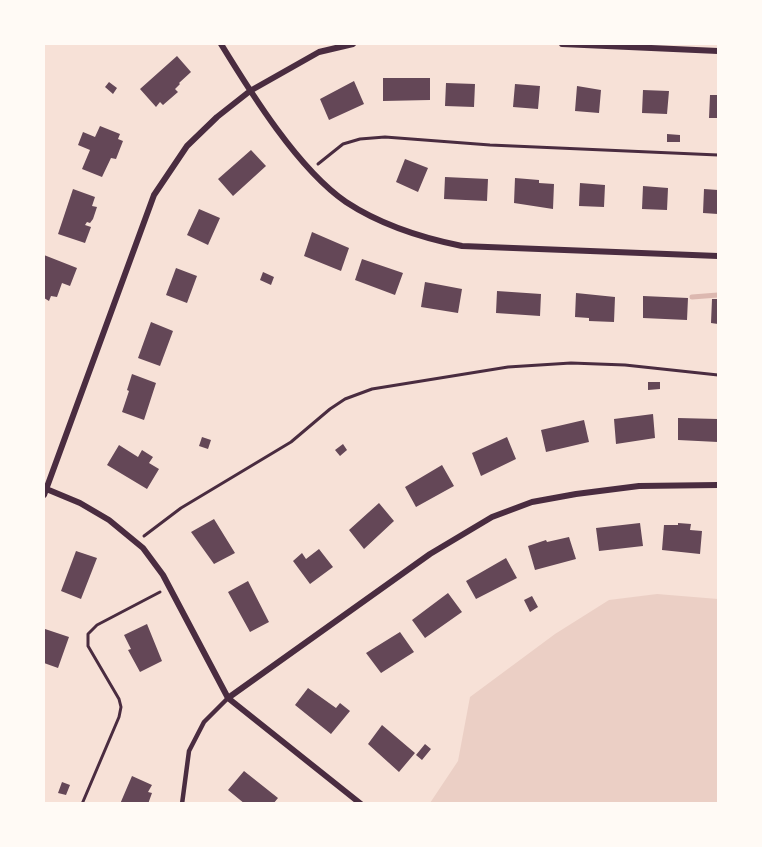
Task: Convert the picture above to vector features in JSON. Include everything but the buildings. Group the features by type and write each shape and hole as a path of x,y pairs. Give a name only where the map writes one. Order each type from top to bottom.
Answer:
{"street":[{"path":"220,44 250,91 312,170 345,201 370,216 437,241 462,246 718,256"},
{"path":"353,44 319,52 250,91 217,117 187,146 154,195 44,490 80,503 109,520 136,542 163,575 228,698 361,804"},
{"path":"562,44 718,51"},
{"path":"228,698 430,555 492,517 532,502 576,494 639,486 718,485"}],"lane":[{"path":"182,804 189,751 204,722 228,698"}],"path":[{"path":"312,170 343,144 360,139 385,137 490,145 718,155"},
{"path":"136,542 181,508 291,442 345,399 372,389 508,367 571,363 625,365 718,375"},
{"path":"82,804 119,717 121,707 119,699 88,646 88,634 97,625 170,587"}],"shaded area":[{"path":"657,594 718,599 718,803 430,803 458,761 470,697 555,634 609,600"}],"waterway":[{"path":"692,297 718,295"}]}
